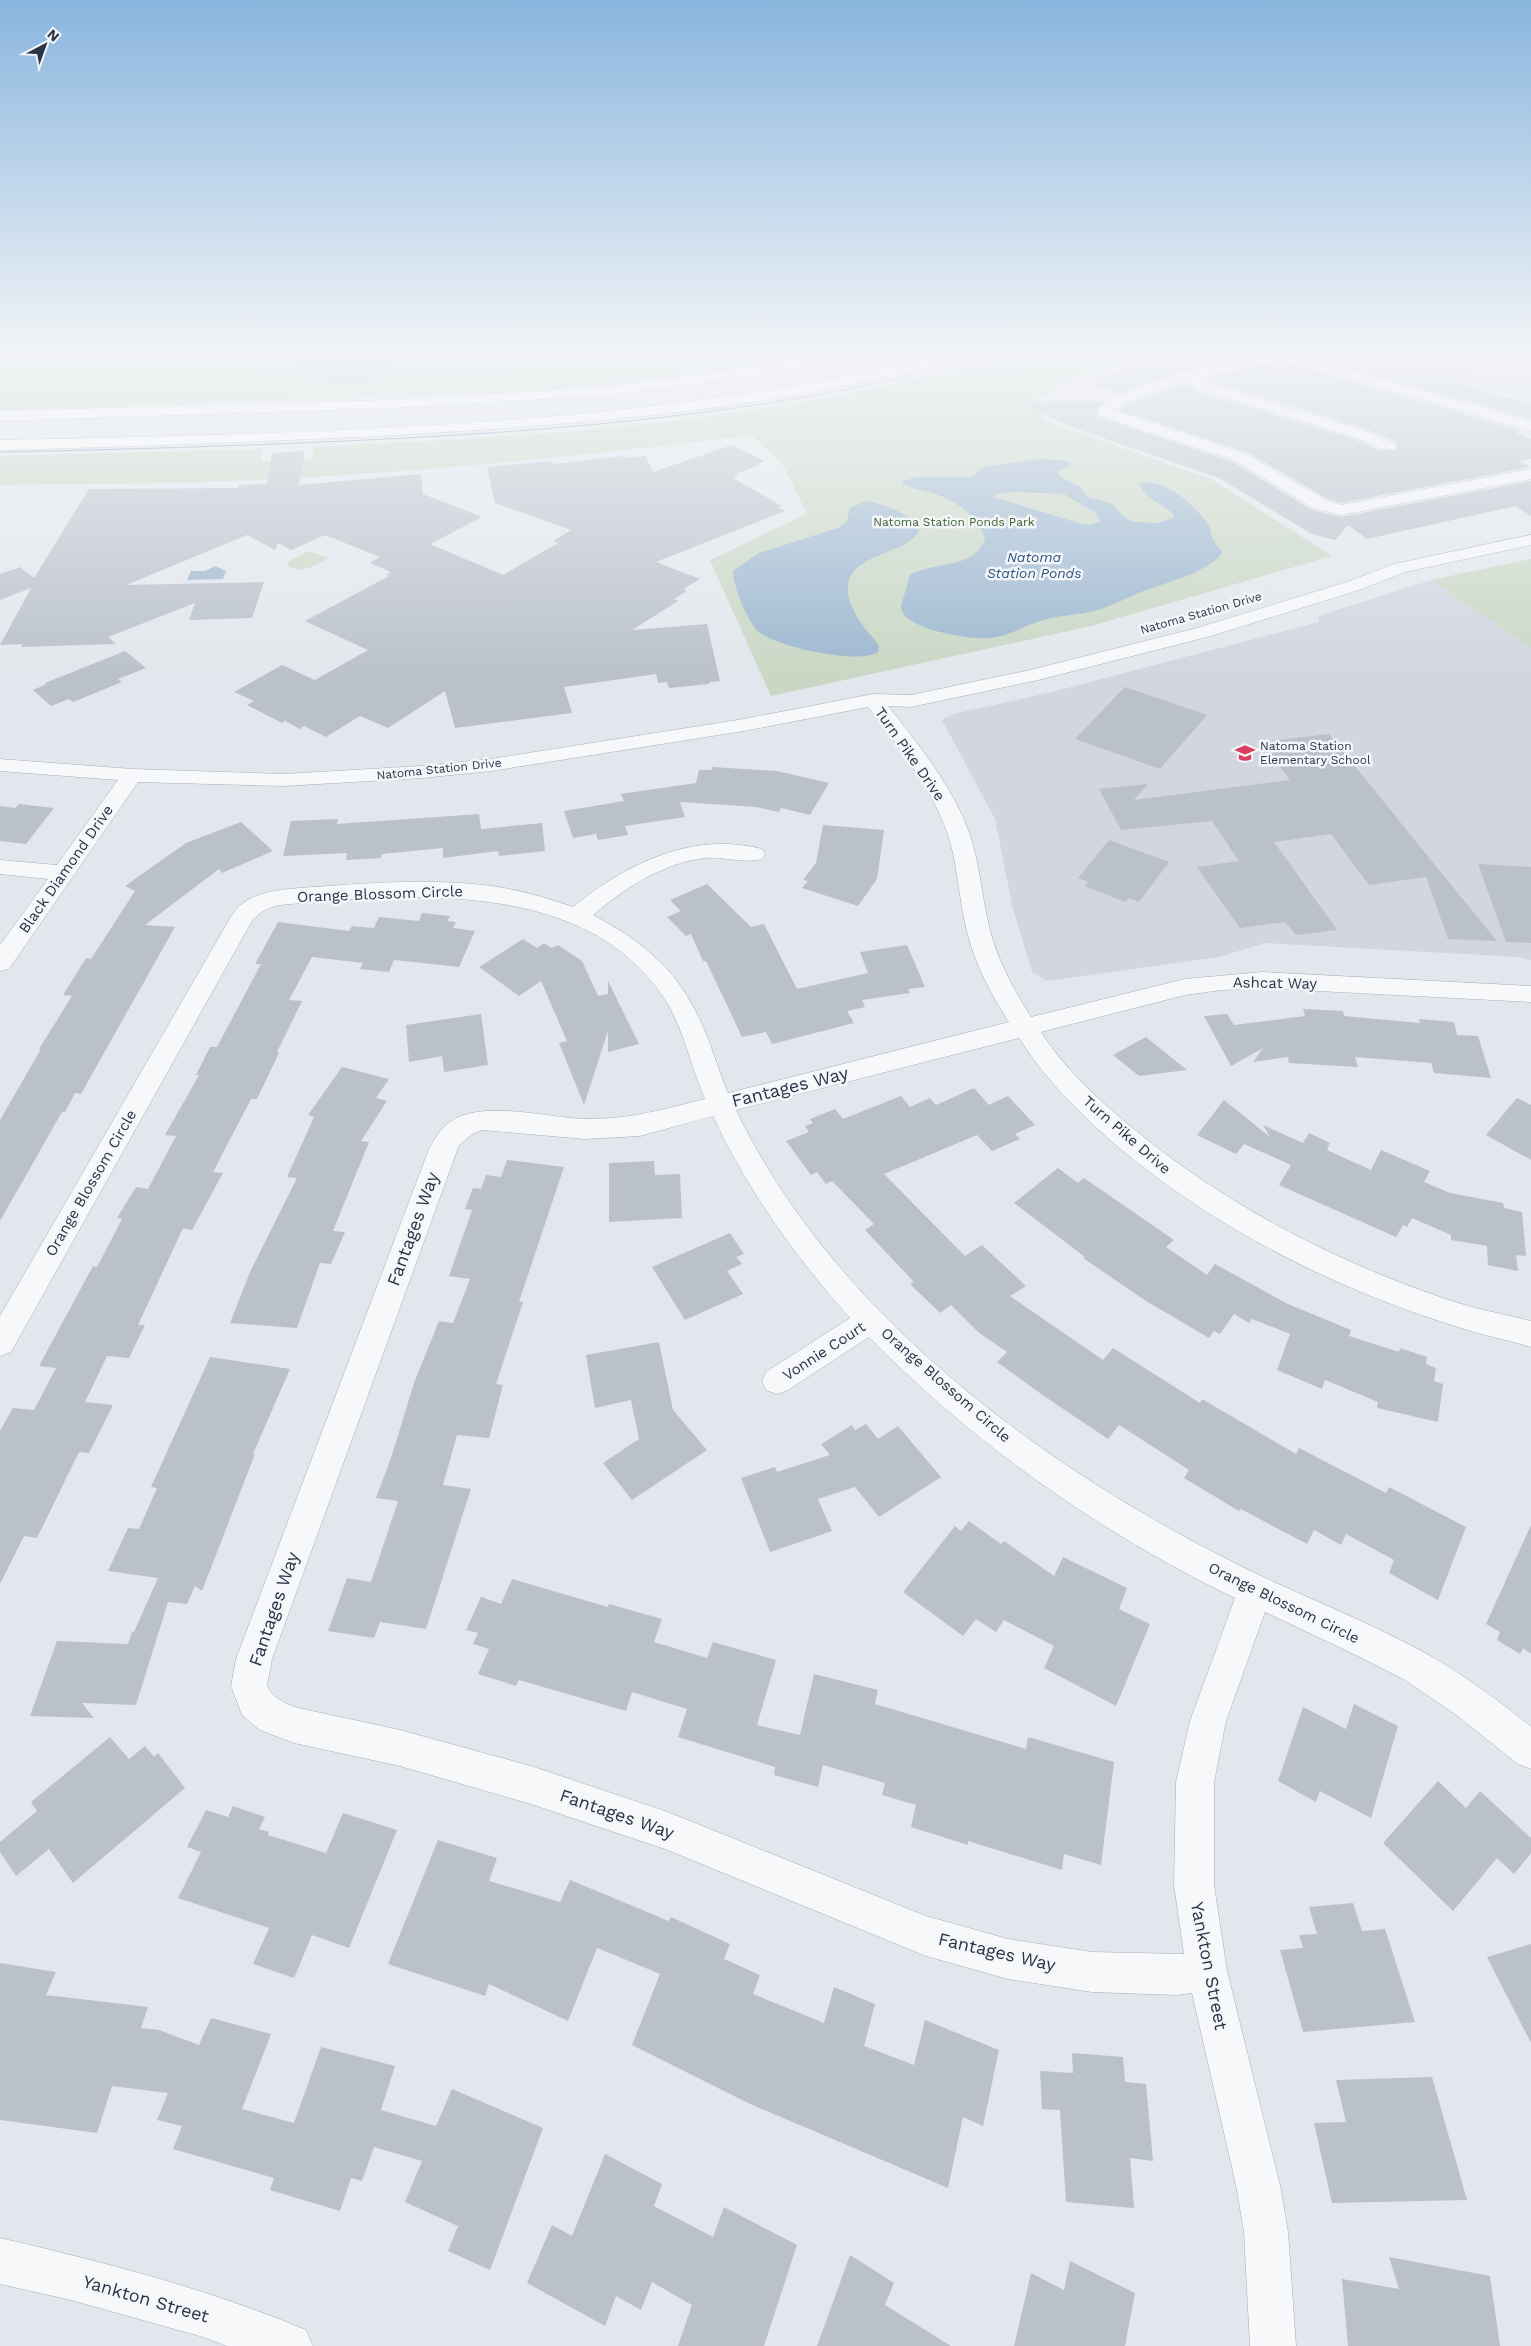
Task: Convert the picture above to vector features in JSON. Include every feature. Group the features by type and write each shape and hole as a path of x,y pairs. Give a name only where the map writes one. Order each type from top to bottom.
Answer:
{"street":[{"path":"1244,459 1319,504 1341,510 1531,474"},
{"name":"Natoma Station Drive","path":"1246,601 1399,555 1531,528"},
{"name":"Natoma Station Drive","path":"0,764 214,780 283,780 422,772 491,764 744,725 873,700 911,700 1022,678 1119,655 1259,615 1400,568 1531,540"},
{"name":"Natoma Station Drive","path":"873,700 900,688 1025,662 1089,643"},
{"name":"Turn Pike Drive","path":"873,700 938,790 954,821 965,854 977,925 985,951 1001,990 1025,1029 1058,1071 1090,1105 1142,1152 1196,1191 1256,1228 1322,1262 1393,1292 1442,1309 1531,1334"},
{"name":"Black Diamond Drive","path":"0,964 132,775"},
{"path":"577,916 599,896 625,880 674,857 711,850 740,851 754,854"},
{"path":"0,867 65,873"},
{"name":"Orange Blossom Circle","path":"0,1343 244,915 253,906 265,900 308,895 452,890 490,893 525,900 577,916 605,931 632,949 655,970 674,994 689,1020 708,1076 734,1133 758,1176 790,1225 829,1274 871,1320 914,1362 971,1412 1035,1461 1105,1508 1182,1554 1255,1591 1399,1658 1430,1676 1490,1717 1531,1751"},
{"name":"Ashcat Way","path":"1025,1029 1185,987 1222,982 1262,980 1531,994"},
{"name":"Fantages Way","path":"1025,1029 721,1104 640,1126 613,1129 585,1129 496,1121 472,1121 460,1127 446,1142 254,1659 249,1686 255,1702 273,1717 294,1725 400,1748 531,1785 665,1830 926,1936 1008,1959 1092,1972 1177,1975 1207,1971"},
{"name":"Vonnie Court","path":"777,1381 871,1320"},
{"name":"Yankton Street","path":"1255,1591 1208,1721 1195,1782 1194,1885 1207,1971 1258,2185 1266,2232 1273,2346"},
{"name":"Yankton Street","path":"0,2261 71,2276 203,2314 290,2346"}],"shaded area":[{"name":"Natoma Station Elementary School","path":"1431,580 1531,648 1531,960 1518,957 1265,943 1219,957 1047,981 1032,972 1012,905 995,819 942,720 953,714 1048,693 1319,622 1318,616"}],"green space":[{"name":"Natoma Station Ponds Park","path":"0,459 261,459 261,462 304,459 537,459 409,471 258,480 184,483 0,485"},
{"name":"Natoma Station Ponds Park","path":"777,459 1155,459 1211,479 1332,556 1091,626 771,696 710,560 807,514 783,465"},
{"path":"308,551 329,558 304,569 293,568 288,565 288,562"},
{"path":"1531,559 1531,648 1431,580"}],"water":[{"name":"Natoma Station Ponds","path":"1036,459 1071,462 1068,468 1058,470 1060,477 1080,487 1087,497 1111,503 1125,518 1133,522 1159,523 1172,518 1174,515 1148,496 1141,488 1140,483 1160,485 1178,494 1195,509 1208,524 1214,541 1222,552 1217,559 1198,571 1107,607 1095,611 1043,620 996,637 980,638 953,635 924,627 912,621 904,614 901,606 910,575 963,560 973,555 980,548 985,538 976,521 963,508 938,495 912,488 902,483 917,477 971,477 984,467","holes":["1016,492 1064,494 1096,513 1100,522 1090,525 1082,524 993,497 997,494"]},
{"path":"865,501 888,507 904,514 916,524 919,530 913,539 902,546 873,558 860,566 851,577 848,591 854,611 862,625 879,646 878,652 853,656 818,653 784,644 760,633 751,622 742,604 735,585 733,571 759,553 838,528 847,521 850,508"},
{"path":"215,566 226,571 223,579 187,580 191,571 205,571"}],"building":[{"path":"271,459 304,459 299,485 421,474 423,494 482,517 430,544 503,575 558,543 553,541 571,530 495,503 487,467 551,461 552,464 592,459 648,459 653,472 690,459 761,459 764,461 758,464 760,465 736,474 739,475 733,478 782,506 778,508 785,511 656,562 700,579 683,589 687,591 674,599 678,601 632,630 707,624 720,681 669,688 667,682 658,683 656,674 564,687 572,713 455,728 445,691 388,728 360,716 326,737 304,726 300,729 285,721 282,723 247,705 254,701 234,692 282,665 315,680 368,650 305,621 389,576 386,575 391,572 370,563 380,557 325,535 291,550 278,543 275,550 247,535 126,585 264,582 252,618 189,620 195,603 108,637 116,644 21,647 23,644 0,645 31,588 0,600 0,574 20,567 34,578 89,489 238,488 239,485 267,484"},
{"path":"1166,459 1225,459 1233,462 1312,510 1341,517 1531,481 1531,516 1516,506 1367,539 1348,525 1335,540 1312,534 1219,478"},
{"path":"1260,459 1528,459 1519,461 1530,467 1341,503 1326,498"},
{"path":"125,651 146,668 118,679 122,682 73,702 69,699 51,706 33,690 47,684 45,683"},
{"path":"1125,687 1207,715 1160,769 1075,739"},
{"path":"1329,734 1497,941 1448,939 1426,877 1369,885 1331,834 1274,842 1337,930 1296,935 1285,922 1240,928 1197,867 1239,861 1212,821 1121,830 1099,789 1148,784 1134,800 1290,780 1261,742"},
{"path":"712,767 777,771 829,783 810,815 781,808 779,812 756,807 680,802 685,817 625,826 628,835 598,840 596,834 573,838 564,811 624,801 621,794 696,783 699,770 712,770"},
{"path":"19,804 54,808 26,844 0,841 0,806 15,808"},
{"path":"479,814 481,829 542,823 545,851 499,856 498,851 443,858 443,848 382,854 381,858 346,860 347,853 283,856 291,821 338,819 337,824"},
{"path":"241,822 273,851 222,873 219,869 145,925 175,927 81,1094 75,1093 65,1112 62,1112 0,1221 0,1120 41,1049 39,1049 72,996 63,995 86,958 91,959 135,891 125,886 186,843"},
{"path":"823,825 884,830 877,879 858,906 802,888 808,881 803,880 816,863"},
{"path":"1109,840 1169,862 1139,902 1129,898 1125,902 1085,886 1088,882 1078,878"},
{"path":"1478,864 1531,867 1531,943 1506,942"},
{"path":"707,884 751,927 764,924 797,989 868,973 860,952 907,945 925,987 908,989 910,993 862,1000 865,1007 847,1011 854,1023 772,1044 766,1032 742,1037 691,934 686,936 667,917 681,911 670,900"},
{"path":"422,913 450,916 447,921 456,922 453,928 475,931 459,967 394,960 389,972 360,969 363,963 312,957 289,1000 302,1001 277,1052 279,1053 257,1099 251,1099 213,1172 223,1173 192,1230 183,1228 138,1325 145,1325 129,1358 107,1356 85,1402 113,1405 89,1453 79,1452 37,1538 24,1536 0,1584 0,1431 13,1408 34,1410 56,1368 39,1366 93,1266 97,1267 122,1219 117,1218 136,1187 148,1189 176,1136 165,1135 199,1075 196,1075 210,1047 217,1047 261,964 255,964 278,922 349,931 352,926 374,928 379,917 419,921"},
{"path":"523,939 537,948 544,943 552,948 558,945 582,961 598,996 608,994 608,981 639,1044 608,1052 608,1031 584,1105 559,1043 567,1041 541,981 519,996 479,967"},
{"path":"1303,1009 1343,1011 1344,1016 1420,1023 1419,1019 1454,1022 1457,1035 1478,1036 1491,1078 1434,1073 1431,1063 1355,1057 1358,1067 1289,1063 1288,1057 1253,1062 1263,1048 1231,1066 1204,1016 1227,1014 1234,1025 1305,1016"},
{"path":"481,1014 488,1065 444,1072 442,1056 409,1062 406,1025"},
{"path":"1146,1037 1187,1070 1139,1076 1113,1055"},
{"path":"342,1067 389,1079 376,1098 387,1101 361,1141 369,1142 333,1231 345,1232 331,1264 320,1263 297,1328 230,1323 250,1272 297,1178 287,1177 314,1117 308,1115"},
{"path":"974,1088 989,1105 1008,1096 1035,1125 1015,1134 1020,1139 992,1151 977,1135 884,1174 965,1256 982,1245 1026,1286 1010,1296 1103,1360 1113,1348 1200,1403 1202,1399 1296,1454 1299,1448 1386,1493 1389,1487 1466,1527 1438,1600 1389,1573 1394,1560 1346,1534 1341,1545 1314,1530 1307,1544 1241,1509 1239,1511 1184,1478 1189,1470 1119,1425 1108,1439 1044,1396 997,1362 1007,1352 978,1332 951,1305 940,1313 910,1284 914,1282 865,1230 874,1224 832,1181 826,1184 817,1172 811,1175 786,1141 809,1132 805,1126 813,1123 810,1119 835,1109 843,1119 901,1096 910,1107 930,1098 936,1105"},
{"path":"1517,1098 1531,1105 1531,1160 1486,1135"},
{"path":"1224,1100 1270,1137 1263,1125 1303,1143 1309,1133 1330,1143 1327,1150 1371,1170 1381,1150 1430,1171 1424,1182 1450,1193 1503,1203 1504,1208 1522,1212 1526,1256 1516,1255 1518,1271 1488,1265 1487,1246 1451,1240 1451,1235 1412,1218 1407,1227 1403,1225 1396,1237 1279,1185 1291,1165 1244,1144 1236,1154 1197,1135"},
{"path":"507,1160 564,1167 519,1302 523,1302 496,1384 503,1385 489,1438 457,1435 443,1485 471,1489 426,1629 380,1622 374,1638 328,1631 347,1578 371,1582 398,1501 376,1498 391,1458 414,1383 439,1321 453,1323 470,1279 449,1276 472,1210 465,1209 473,1188 481,1189 486,1175 501,1177"},
{"path":"654,1161 655,1175 680,1174 682,1218 609,1222 609,1163"},
{"path":"1058,1168 1078,1183 1084,1178 1174,1240 1166,1247 1207,1275 1215,1264 1288,1304 1351,1330 1349,1336 1399,1352 1400,1348 1427,1357 1426,1364 1436,1368 1434,1381 1443,1384 1438,1422 1377,1408 1378,1402 1325,1380 1322,1389 1277,1370 1290,1334 1252,1319 1249,1323 1234,1314 1220,1334 1214,1331 1209,1338 1146,1301 1083,1258 1085,1257 1014,1203"},
{"path":"730,1233 744,1254 736,1257 742,1264 727,1271 743,1294 685,1320 652,1267"},
{"path":"659,1342 673,1410 707,1450 632,1500 603,1463 639,1439 631,1400 595,1408 586,1355"},
{"path":"210,1357 290,1369 253,1454 255,1454 202,1591 195,1586 187,1604 168,1602 136,1705 82,1703 94,1718 30,1716 57,1641 128,1644 158,1578 108,1571 128,1528 139,1529 157,1488 151,1487"},
{"path":"866,1424 878,1439 898,1426 941,1477 879,1517 855,1487 818,1499 832,1531 770,1552 741,1478 775,1467 777,1472 830,1455 821,1444 852,1425 855,1430"},
{"path":"969,1521 1001,1544 1004,1541 1054,1576 1063,1557 1127,1588 1119,1609 1150,1624 1116,1706 1044,1668 1054,1646 1004,1620 996,1632 976,1619 963,1636 903,1592 955,1526 961,1531"},
{"path":"1531,1525 1531,1654 1523,1648 1520,1654 1497,1640 1500,1632 1486,1624"},
{"path":"512,1579 608,1607 609,1604 662,1619 654,1642 707,1658 713,1642 776,1660 757,1725 800,1735 814,1674 878,1690 875,1704 1026,1749 1028,1737 1114,1762 1101,1865 1064,1854 1062,1870 968,1841 968,1845 911,1827 916,1805 882,1795 885,1783 823,1765 818,1787 774,1775 775,1767 678,1737 687,1709 632,1692 626,1711 519,1680 516,1686 478,1674 489,1649 473,1644 478,1633 466,1630 481,1597 501,1604"},
{"path":"1354,1704 1398,1726 1371,1818 1320,1791 1316,1802 1278,1781 1303,1707 1346,1729"},
{"path":"110,1737 129,1759 145,1746 154,1757 158,1753 185,1788 73,1883 49,1849 16,1876 0,1852 0,1842 37,1811 31,1802"},
{"path":"1438,1781 1466,1808 1480,1791 1531,1838 1531,1853 1514,1874 1497,1858 1453,1911 1383,1843"},
{"path":"233,1806 265,1817 259,1829 269,1832 268,1835 326,1853 343,1813 397,1830 349,1948 312,1935 294,1978 253,1964 269,1928 178,1898 201,1852 187,1847 206,1810 228,1817"},
{"path":"438,1840 497,1858 489,1881 560,1902 570,1880 669,1921 671,1917 730,1944 724,1959 760,1975 753,1994 824,2023 834,1987 875,2004 864,2046 914,2065 925,2020 999,2050 983,2126 963,2117 948,2188 750,2104 632,2045 660,1974 597,1948 568,2021 489,1984 485,1996 388,1964"},
{"path":"1353,1903 1362,1931 1385,1929 1415,2022 1303,2032 1280,1950 1303,1948 1299,1935 1317,1934 1309,1907"},
{"path":"1531,1944 1531,2043 1487,1957"},
{"path":"0,1963 56,1972 46,1995 148,2007 141,2028 159,2030 199,2045 211,2018 271,2034 242,2109 294,2123 321,2047 395,2066 381,2110 436,2126 452,2089 543,2128 490,2270 448,2251 458,2226 405,2202 422,2161 374,2147 362,2181 351,2178 340,2211 270,2190 274,2178 173,2149 182,2126 157,2120 168,2093 112,2086 97,2133 0,2120"},
{"path":"1072,2053 1123,2057 1125,2082 1146,2084 1153,2161 1130,2158 1134,2208 1066,2202 1060,2110 1042,2109 1040,2071 1073,2073"},
{"path":"1432,2077 1467,2200 1332,2203 1314,2123 1346,2122 1336,2080"},
{"path":"605,2154 662,2184 654,2206 713,2237 724,2207 797,2245 764,2346 678,2346 692,2305 652,2282 641,2310 616,2296 605,2326 527,2283 552,2225 572,2236"},
{"path":"850,2255 894,2283 885,2305 951,2346 817,2346"},
{"path":"1389,2257 1490,2276 1500,2346 1348,2346 1342,2279 1399,2289"},
{"path":"1070,2261 1135,2293 1125,2346 1014,2346 1031,2273 1064,2290"}],"place":[{"name":"Natoma Station Elementary School","path":"1245,753"}]}
